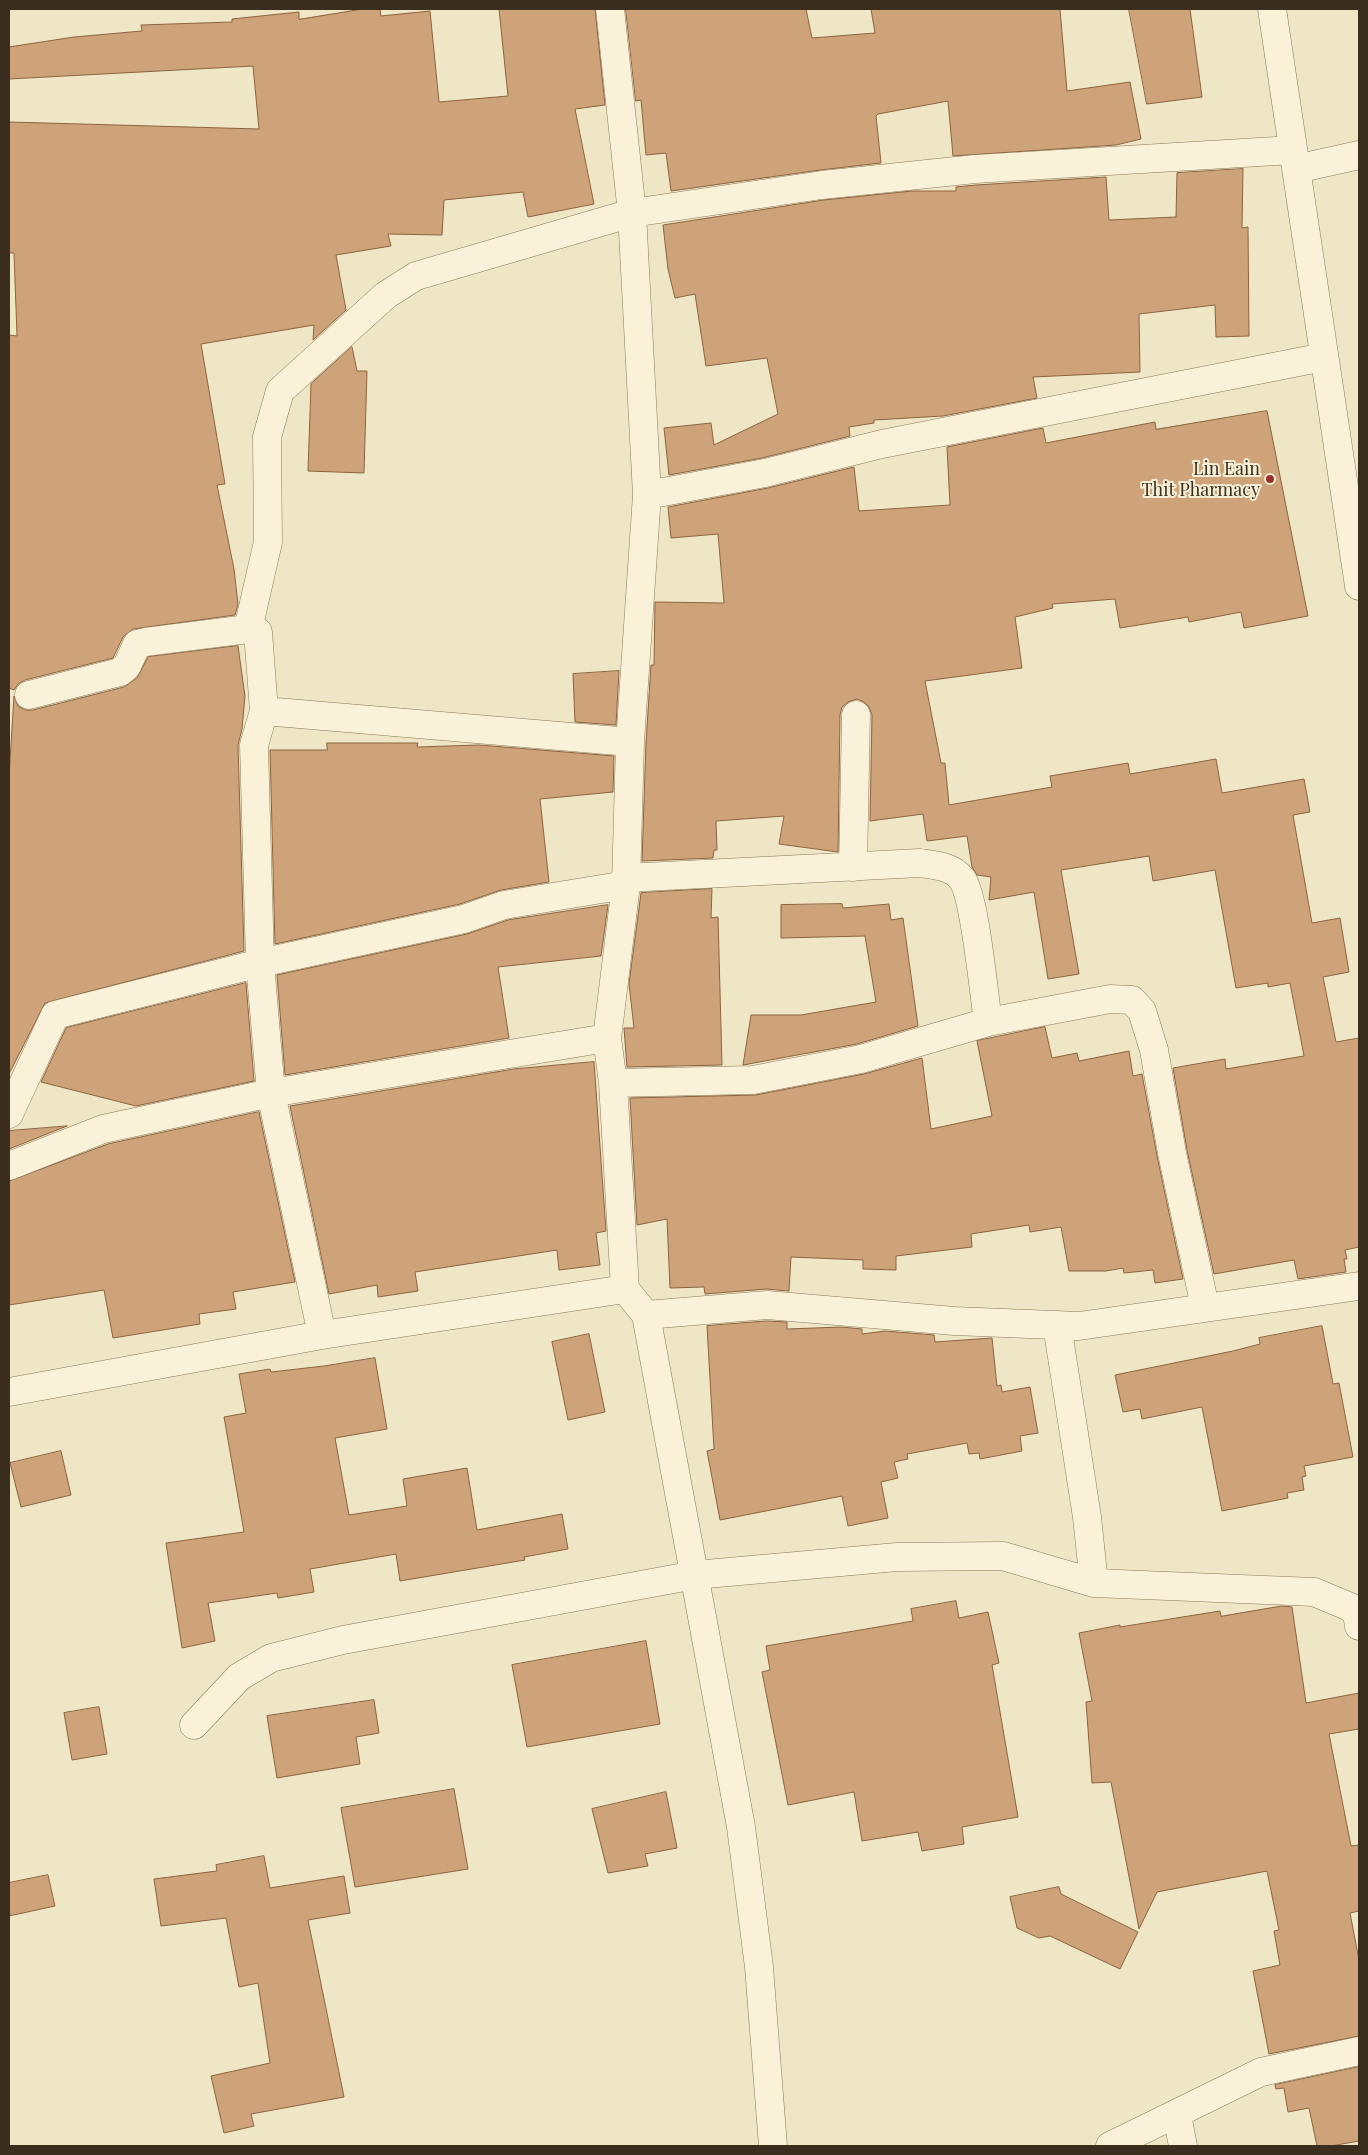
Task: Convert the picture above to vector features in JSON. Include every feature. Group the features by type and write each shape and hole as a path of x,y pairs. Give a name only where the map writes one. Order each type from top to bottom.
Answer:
{"street":[{"path":"610,9 632,213 647,495 630,742 626,882 607,1038 613,1083 625,1289 646,1315 741,1827 759,1967 773,2146"},
{"path":"1272,9 1359,586"},
{"path":"248,628 268,542 267,437 280,391 386,295 416,276 632,213 822,185 975,169 1294,160 1359,155"},
{"path":"647,495 765,473 882,444 1324,357"},
{"path":"28,695 120,672 127,666 137,644 248,628 258,632 264,711 254,746 260,963 271,1093 322,1335"},
{"path":"264,711 630,742"},
{"path":"853,866 856,715"},
{"path":"9,1114 55,1015 260,963 464,918 504,905 626,882 920,863 952,870 962,880 971,906 988,1022"},
{"path":"613,1083 753,1080 861,1059 988,1022 1110,999 1132,1000 1142,1011 1159,1077 1172,1153 1205,1307"},
{"path":"9,1166 104,1129 271,1093 607,1038"},
{"path":"646,1315 767,1306 866,1312 954,1321 1079,1326 1359,1286"},
{"path":"9,1392 322,1335 625,1289"},
{"path":"1057,1325 1087,1517 1094,1583"},
{"path":"194,1725 240,1676 271,1658 342,1640 695,1574 897,1557 1003,1556 1094,1583 1314,1592 1350,1607 1357,1613 1359,1626"},
{"path":"1110,2146 1177,2115 1261,2072 1359,2051"},
{"path":"1177,2115 1183,2146"}],"building":[{"path":"363,9 380,9 381,16 430,11 439,102 508,96 499,9 595,9 605,105 575,109 594,204 528,217 523,192 444,200 442,235 388,234 391,246 336,255 346,310 313,340 314,325 201,344 225,484 217,485 234,569 238,604 235,615 133,629 123,637 113,658 25,680 18,684 14,690 9,688 9,335 17,336 14,253 9,253 9,122 259,129 253,66 9,79 9,47 74,37 142,31 141,25 232,22 232,19 299,12 299,19"},
{"path":"626,9 806,9 812,38 875,33 871,9 1060,9 1067,91 1130,82 1141,139 1116,145 953,156 948,101 878,114 876,116 881,163 671,191 666,153 646,155 641,100 636,101"},
{"path":"1129,9 1190,9 1202,97 1147,104"},
{"path":"1243,169 1242,228 1248,227 1249,336 1216,337 1215,305 1139,314 1140,372 1033,377 1037,398 943,416 874,420 874,423 849,427 850,436 762,458 669,475 664,428 711,423 714,445 778,414 767,358 706,366 695,294 675,298 668,269 663,225 824,200 912,191 956,191 956,187 976,185 1106,177 1109,220 1176,217 1177,173"},
{"path":"352,347 357,371 367,371 364,473 308,471 311,384"},
{"path":"1267,411 1308,616 1244,628 1241,612 1189,622 1188,617 1120,628 1115,599 1052,604 1053,608 1015,617 1022,668 925,681 941,763 945,763 949,805 1052,787 1050,776 1128,763 1130,774 1216,759 1222,793 1304,779 1310,812 1293,815 1312,923 1340,918 1349,972 1323,977 1336,1042 1359,1038 1359,1247 1345,1250 1347,1259 1344,1259 1346,1272 1298,1279 1294,1260 1214,1274 1187,1150 1173,1068 1225,1059 1226,1069 1304,1056 1290,983 1268,987 1268,983 1236,988 1215,870 1153,881 1149,856 1061,870 1079,974 1048,979 1034,892 989,900 991,877 977,875 972,867 967,836 927,841 923,814 870,821 872,715 869,707 857,699 848,702 842,707 840,715 838,852 779,844 784,816 716,821 717,850 714,850 713,858 642,861 646,743 651,665 654,665 655,602 724,603 718,534 671,538 668,507 768,488 854,467 859,511 950,505 947,447 1043,428 1046,443 1155,422 1156,429"},
{"path":"238,646 245,696 242,729 238,745 244,951 45,1003 9,1074 9,777 14,696 18,706 25,710 33,710 124,687 137,678 148,657"},
{"path":"619,671 616,725 575,722 573,674"},
{"path":"327,743 418,743 417,747 479,745 614,756 613,792 540,799 549,882 501,890 460,904 275,944 270,750 327,750"},
{"path":"712,889 711,918 718,917 722,1065 627,1067 624,1028 634,1028 629,984 641,893"},
{"path":"842,904 843,908 889,904 891,920 903,918 918,1026 857,1044 743,1065 751,1015 801,1015 876,1002 865,936 781,938 781,905"},
{"path":"608,905 601,956 498,967 509,1038 285,1075 277,975 467,934 508,920"},
{"path":"246,983 254,1081 136,1106 41,1082 66,1028"},
{"path":"1045,1027 1052,1058 1077,1053 1079,1061 1129,1051 1133,1076 1142,1074 1183,1279 1155,1283 1153,1270 1124,1273 1123,1268 1106,1271 1069,1271 1061,1227 1030,1232 1029,1225 971,1234 972,1247 896,1256 896,1270 863,1269 863,1260 791,1257 789,1291 766,1289 705,1294 704,1287 670,1288 667,1219 637,1225 630,1098 756,1095 864,1074 922,1058 931,1129 992,1116 977,1041"},
{"path":"594,1062 606,1231 596,1233 600,1265 559,1270 557,1250 415,1272 418,1291 378,1297 377,1285 329,1294 290,1106 514,1069"},
{"path":"259,1112 295,1282 233,1292 236,1309 199,1314 200,1324 113,1338 104,1290 9,1305 9,1181 108,1144"},
{"path":"67,1126 9,1149 9,1131"},
{"path":"767,1321 787,1322 787,1329 841,1327 862,1329 862,1334 885,1331 934,1335 935,1342 992,1338 997,1386 1001,1385 1002,1392 1030,1387 1038,1433 1020,1436 1022,1451 980,1459 979,1453 969,1454 967,1443 907,1454 908,1459 894,1462 898,1478 881,1482 888,1518 848,1526 842,1496 720,1520 707,1451 714,1449 707,1326"},
{"path":"1322,1326 1333,1384 1339,1383 1353,1457 1304,1466 1306,1476 1302,1477 1304,1490 1287,1493 1288,1498 1222,1511 1202,1407 1142,1419 1140,1409 1123,1412 1115,1375 1233,1351 1260,1344 1259,1338"},
{"path":"589,1334 605,1412 568,1420 552,1342"},
{"path":"375,1358 387,1429 335,1438 349,1515 407,1506 403,1479 467,1468 477,1530 562,1514 568,1549 524,1557 525,1560 400,1581 396,1554 310,1569 314,1592 278,1598 277,1593 208,1603 215,1641 182,1648 166,1543 244,1532 224,1417 246,1413 239,1374 270,1369 271,1372 324,1366"},
{"path":"61,1451 71,1495 21,1507 10,1463"},
{"path":"956,1601 959,1618 988,1612 999,1663 992,1665 1018,1817 962,1827 964,1844 922,1851 918,1832 862,1841 854,1792 788,1805 762,1672 770,1670 766,1646 913,1621 911,1609"},
{"path":"1282,1606 1292,1607 1306,1703 1359,1693 1359,1729 1329,1734 1351,1846 1359,1845 1359,1911 1350,1913 1359,1960 1359,2036 1269,2054 1253,1971 1280,1965 1274,1931 1279,1930 1267,1871 1157,1892 1139,1929 1111,1782 1092,1783 1086,1702 1092,1701 1079,1633 1120,1625 1120,1627 1220,1611 1221,1616"},
{"path":"646,1641 660,1724 527,1747 512,1665"},
{"path":"374,1700 379,1733 356,1737 360,1764 277,1778 267,1716"},
{"path":"99,1707 107,1754 72,1760 64,1713"},
{"path":"454,1789 468,1869 355,1887 341,1808"},
{"path":"666,1792 677,1848 645,1854 648,1866 608,1873 592,1809"},
{"path":"264,1856 270,1888 344,1876 350,1913 308,1920 344,2097 251,2114 254,2126 224,2133 211,2076 270,2063 258,1983 239,1987 226,1918 161,1926 154,1879 217,1871 216,1865"},
{"path":"48,1875 55,1906 9,1916 9,1883"},
{"path":"1059,1887 1061,1894 1138,1932 1120,1969 1050,1936 1039,1938 1017,1928 1010,1897"},
{"path":"1359,2067 1359,2141 1331,2146 1317,2146 1309,2108 1288,2112 1284,2088 1276,2089 1275,2085"}],"place":[{"name":"Lin Eain Thit Pharmacy","path":"1270,479"}]}
